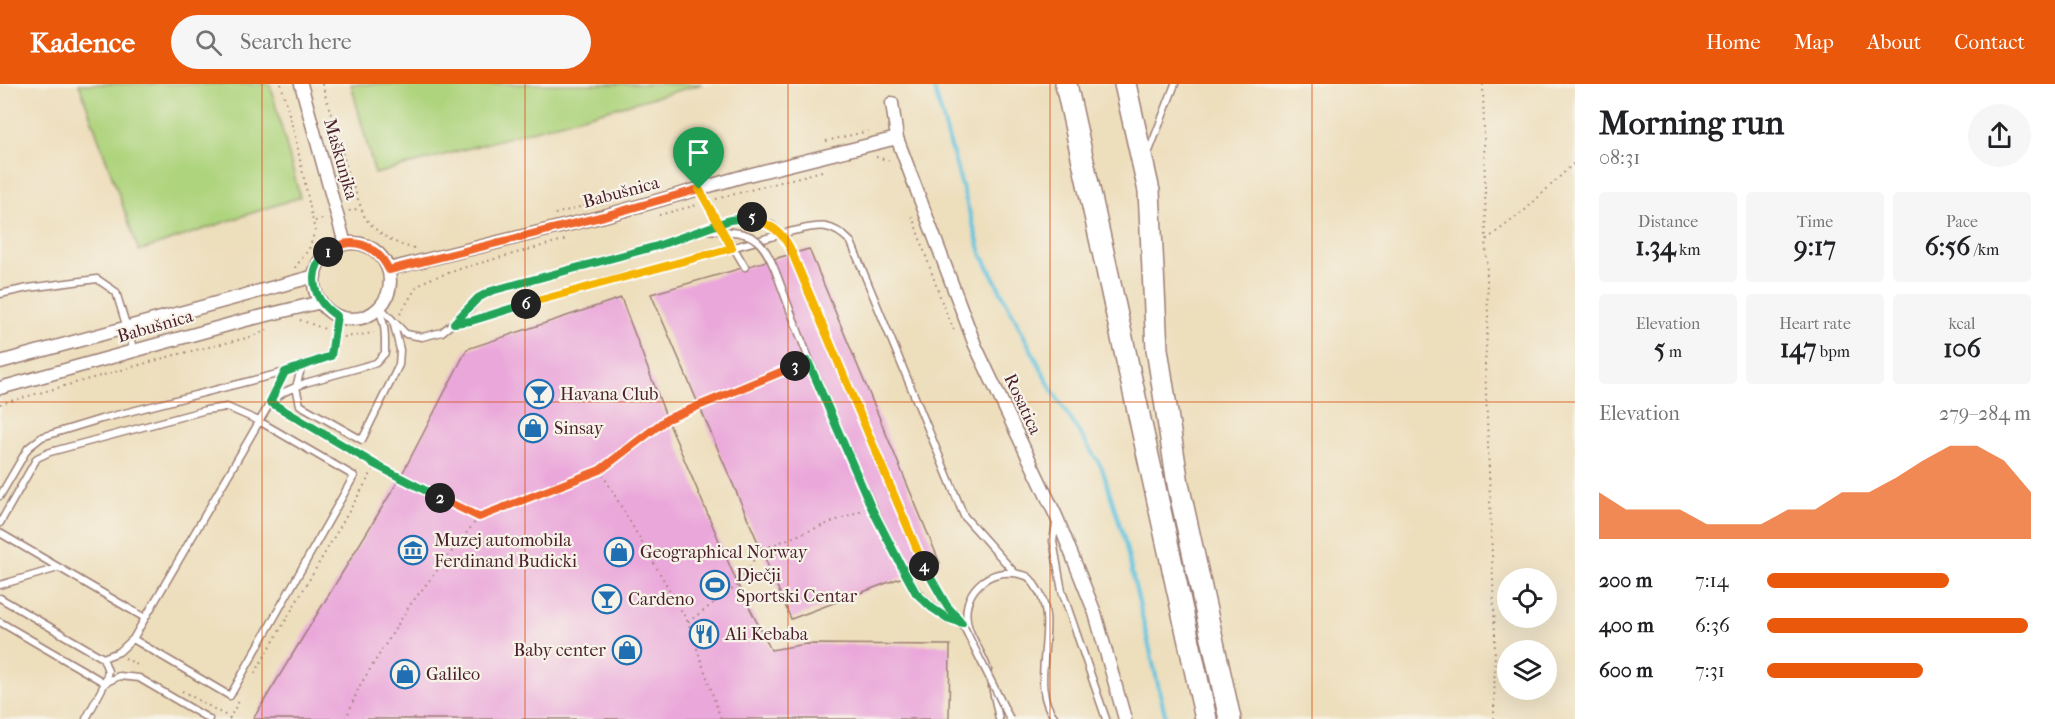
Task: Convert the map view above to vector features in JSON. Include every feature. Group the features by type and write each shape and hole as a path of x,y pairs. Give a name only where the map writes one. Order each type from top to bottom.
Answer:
{"highway":[{"path":"1066,84 1206,719"},
{"path":"1125,84 1149,191 1158,360 1178,484 1230,719"}],"street":[{"name":"Maškunjka","path":"301,84 345,244"},
{"name":"Rosatica","path":"892,104 897,138 975,345 1057,518 1095,613 1125,719"},
{"name":"Babušnica","path":"389,270 593,219 897,138"},
{"path":"356,243 377,251 389,270 390,290 379,308 359,319 337,316 328,310 321,302 314,285 318,264 334,248 345,244 356,243"},
{"name":"Babušnica","path":"0,362 315,276"},
{"name":"Babušnica","path":"0,388 242,321 321,302"}],"lane":[{"path":"1143,166 1175,84"},
{"path":"699,189 745,267"},
{"path":"379,308 406,334 422,337 442,332 478,298 491,291 657,246 730,220 752,217 772,225 786,240 924,565 947,606 962,623 1010,719"},
{"path":"454,323 471,321 789,232 817,226 829,227 841,232 851,242 964,516 1014,572"},
{"path":"703,229 741,232 753,237 765,248 777,274 808,361 871,507 905,573 916,593 932,608 947,618 962,623"},
{"path":"0,294 97,279 116,292 134,351"},
{"path":"270,402 296,387 376,363 385,353 384,328 379,308"},
{"path":"0,496 28,448 42,437 101,419 285,372 331,356 337,316"},
{"path":"302,365 296,387 300,405 362,440 399,365 400,350 393,321"},
{"path":"103,658 118,652 133,639 270,402 285,372"},
{"path":"0,523 37,458 50,452 206,410 227,407 259,421 354,476 230,696 133,639"},
{"path":"1057,518 1053,541 1062,591 1106,719"},
{"path":"0,533 144,618"},
{"path":"0,585 58,568"},
{"path":"999,719 987,667 968,628 966,607 976,587 985,578 997,573 1014,572 1029,576 1042,594 1047,626 1043,686 1049,711 1056,719"},
{"path":"0,598 103,658 108,671 105,683 86,719"},
{"path":"0,622 105,683"},
{"path":"105,683 120,676 139,678 209,719"}],"path":[{"path":"281,84 295,136 315,231 314,240 306,255 296,267 287,273"},
{"path":"322,84 349,175 365,218 374,228 398,243 407,248 417,248"},
{"path":"1483,84 1488,318 1485,364 1495,636 1494,719"},
{"path":"874,150 876,157"},
{"path":"1486,240 1525,210 1575,162"},
{"path":"711,201 832,168"},
{"path":"549,215 646,190"},
{"path":"601,201 603,208"},
{"path":"653,216 700,204"},
{"path":"400,313 416,288 427,280 576,237"},
{"path":"294,320 298,319 324,328"},
{"path":"0,404 251,337 270,328"},
{"path":"345,337 376,333"},
{"path":"346,719 359,687 410,605 479,517 600,470 667,419 808,361"},
{"path":"270,402 376,465 479,517"},
{"path":"253,677 376,465"},
{"path":"600,470 688,622 721,719"},
{"path":"688,622 738,585 760,550 871,507"},
{"path":"118,652 146,671"},
{"path":"178,688 230,718 242,697"}],"green space":[{"path":"79,84 270,84 300,197 139,251"},
{"path":"351,84 702,84 375,174"}],"building":[{"path":"809,249 940,563 791,619 651,294"},
{"path":"621,298 667,419 738,585 771,650 806,644 950,645 949,719 253,719 400,478 467,349"}],"waterway":[{"path":"933,84 981,253 1052,390 1102,468 1124,538 1166,719"}],"place":[{"name":"Havana Club","path":"539,394"},
{"name":"Sinsay","path":"533,428"},
{"name":"Muzej automobila Ferdinand Budicki","path":"413,550"},
{"name":"Geographical Norway","path":"619,552"},
{"name":"Dječji Sportski Centar","path":"715,585"},
{"name":"Cardeno","path":"607,599"},
{"name":"Ali Kebaba","path":"704,634"},
{"name":"Baby center","path":"627,650"},
{"name":"Galileo","path":"405,674"}],"route":[{"path":"699,189 604,216 389,270 377,251 367,246 356,243 334,248 318,264 314,285 321,302 337,316 331,356 285,372 270,402 376,465 479,517 600,470 667,419 808,361 871,507 916,593 947,618 962,623 937,591 924,565 790,248 772,225 752,217 730,220 703,229 657,246 491,291 478,298 469,310 454,323 471,321 732,248 713,214 699,189"}]}
